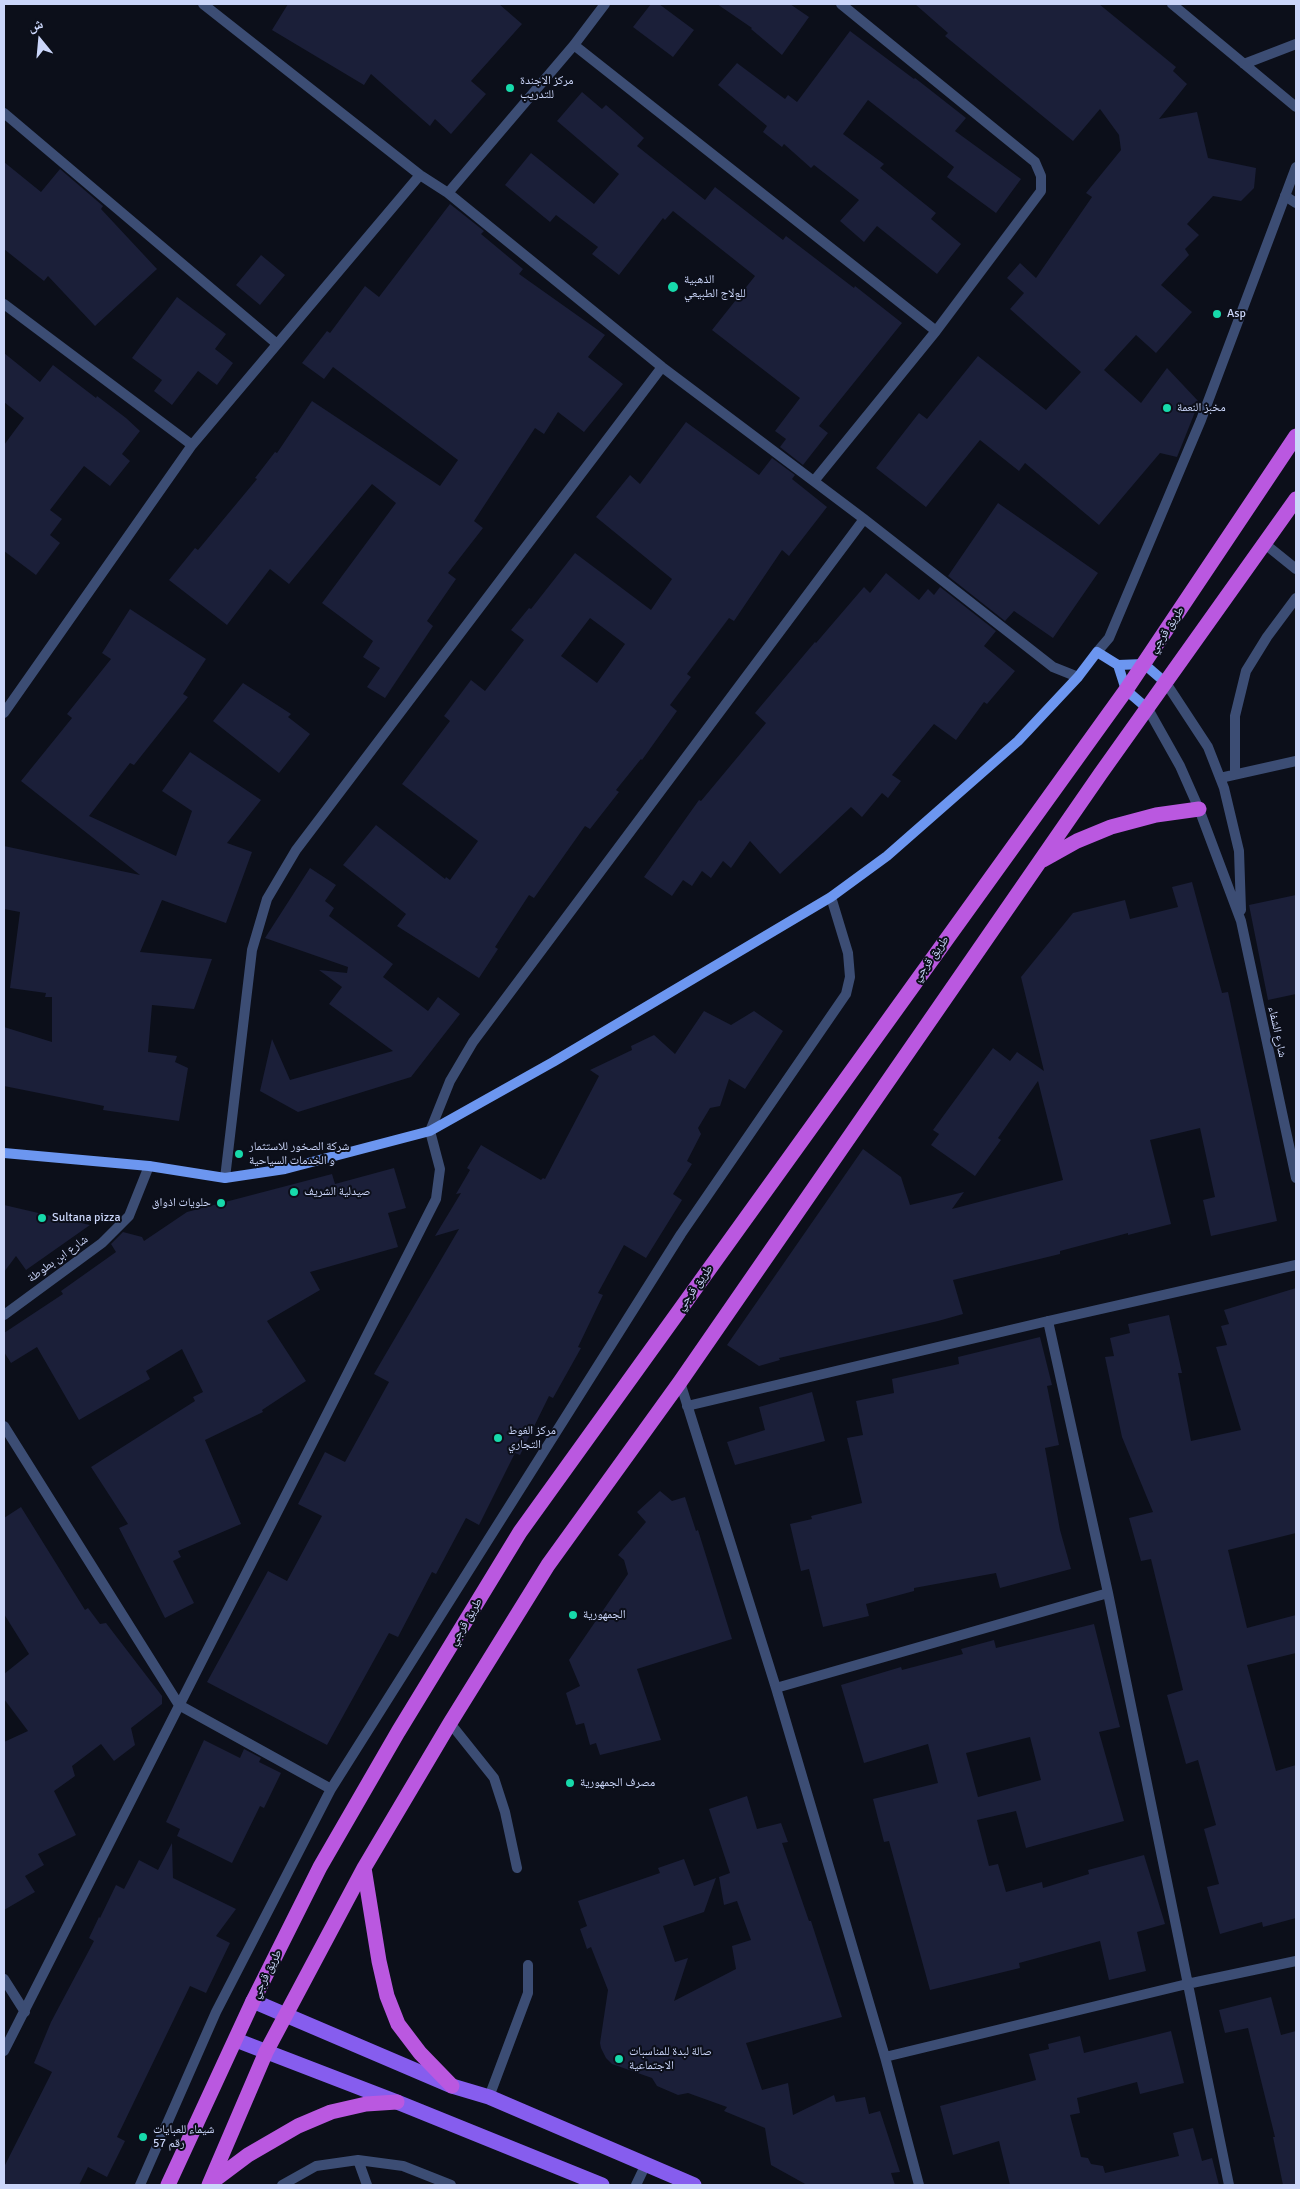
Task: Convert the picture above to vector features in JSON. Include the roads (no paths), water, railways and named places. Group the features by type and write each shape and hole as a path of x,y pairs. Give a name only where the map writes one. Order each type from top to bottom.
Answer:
{"highway":[{"name":"طريق قرجي","path":"168,2185 253,2001 320,1867 398,1732 520,1532 1126,690 1296,436"},
{"path":"210,2184 266,2052 364,1868 450,1723 548,1565 680,1382 1040,862 1296,499"},
{"path":"1040,862 1077,840 1111,827 1156,815 1199,809"},
{"path":"364,1868 379,1961 387,1996 398,2024 420,2053 452,2086"},
{"path":"210,2184 248,2155 298,2126 331,2112 366,2104 397,2102"}],"main road":[{"path":"4,1153 149,1166 225,1178 285,1169 430,1131 553,1062 831,897 887,856 1018,741 1078,676 1097,652 1118,665 1144,664 1166,683"},
{"path":"1118,665 1126,690 1148,709"},
{"path":"253,2001 452,2086 489,2097 694,2185"},
{"path":"236,2040 397,2102 602,2185"}],"street":[{"path":"207,4 420,175 448,193 662,367 864,519 1053,667 1078,676"},
{"path":"448,193 574,45 606,4"},
{"path":"814,481 936,332 1041,191 1040,176 1035,162 841,4"},
{"path":"1172,4 1296,108"},
{"path":"1244,64 1296,44"},
{"path":"574,45 936,332"},
{"path":"4,113 277,344"},
{"path":"1097,652 1108,638 1201,420 1296,167"},
{"path":"4,712 192,445 420,175"},
{"path":"1285,196 1296,203"},
{"path":"4,304 192,445"},
{"path":"225,1178 252,950 267,899 296,850 662,367"},
{"path":"4,2051 436,1200 440,1169 430,1131 450,1081 473,1042 864,519"},
{"path":"1264,544 1296,569"},
{"path":"1235,774 1235,716 1246,671 1267,637 1296,598"},
{"name":"شارع الشفاء","path":"1166,683 1208,747 1224,788 1239,851 1241,921"},
{"name":"شارع الشفاء","path":"1148,709 1180,766 1199,809 1241,921 1296,1178"},
{"path":"1220,778 1296,761"},
{"path":"140,2185 216,2012 331,1789 681,1234 846,994 850,977 848,953 831,897"},
{"name":"شارع ابن بطوطة","path":"4,1315 102,1243 130,1216 149,1166"},
{"path":"688,1406 1296,1265"},
{"path":"1048,1321 1108,1593 1229,2185"},
{"path":"680,1382 776,1688 885,2056 919,2185"},
{"path":"4,1426 179,1706 331,1789"},
{"path":"776,1688 1108,1593"},
{"path":"450,1723 494,1778 505,1812 516,1868"},
{"path":"885,2056 1187,1984 1296,1961"},
{"path":"489,2097 528,1993 528,1965"},
{"path":"4,1979 25,2012"},
{"path":"282,2185 316,2166 358,2160 403,2166 451,2185"},
{"path":"358,2160 367,2185"},
{"path":"636,2185 646,2164"}],"place":[{"name":"مركز الاجندة للتدريب","path":"510,88"},
{"name":"الذهبية للعﻻج الطبيعي","path":"673,287"},
{"name":"Asp","path":"1217,314"},
{"name":"مخبز النعمة","path":"1167,408"},
{"name":"شركة الصخور للاستثمار و الخدمات السياحية","path":"239,1154"},
{"name":"صيدلية الشريف","path":"294,1192"},
{"name":"حلويات اذواق","path":"221,1203"},
{"name":"Sultana pizza","path":"42,1218"},
{"name":"مركز الغوط التجاري","path":"498,1438"},
{"name":"الجمهورية","path":"573,1615"},
{"name":"مصرف الجمهورية","path":"570,1783"},
{"name":"صالة لبدة للمناسبات الاجتماعية","path":"619,2059"},
{"name":"شيماء للعبايات رقم 57","path":"143,2137"}]}
